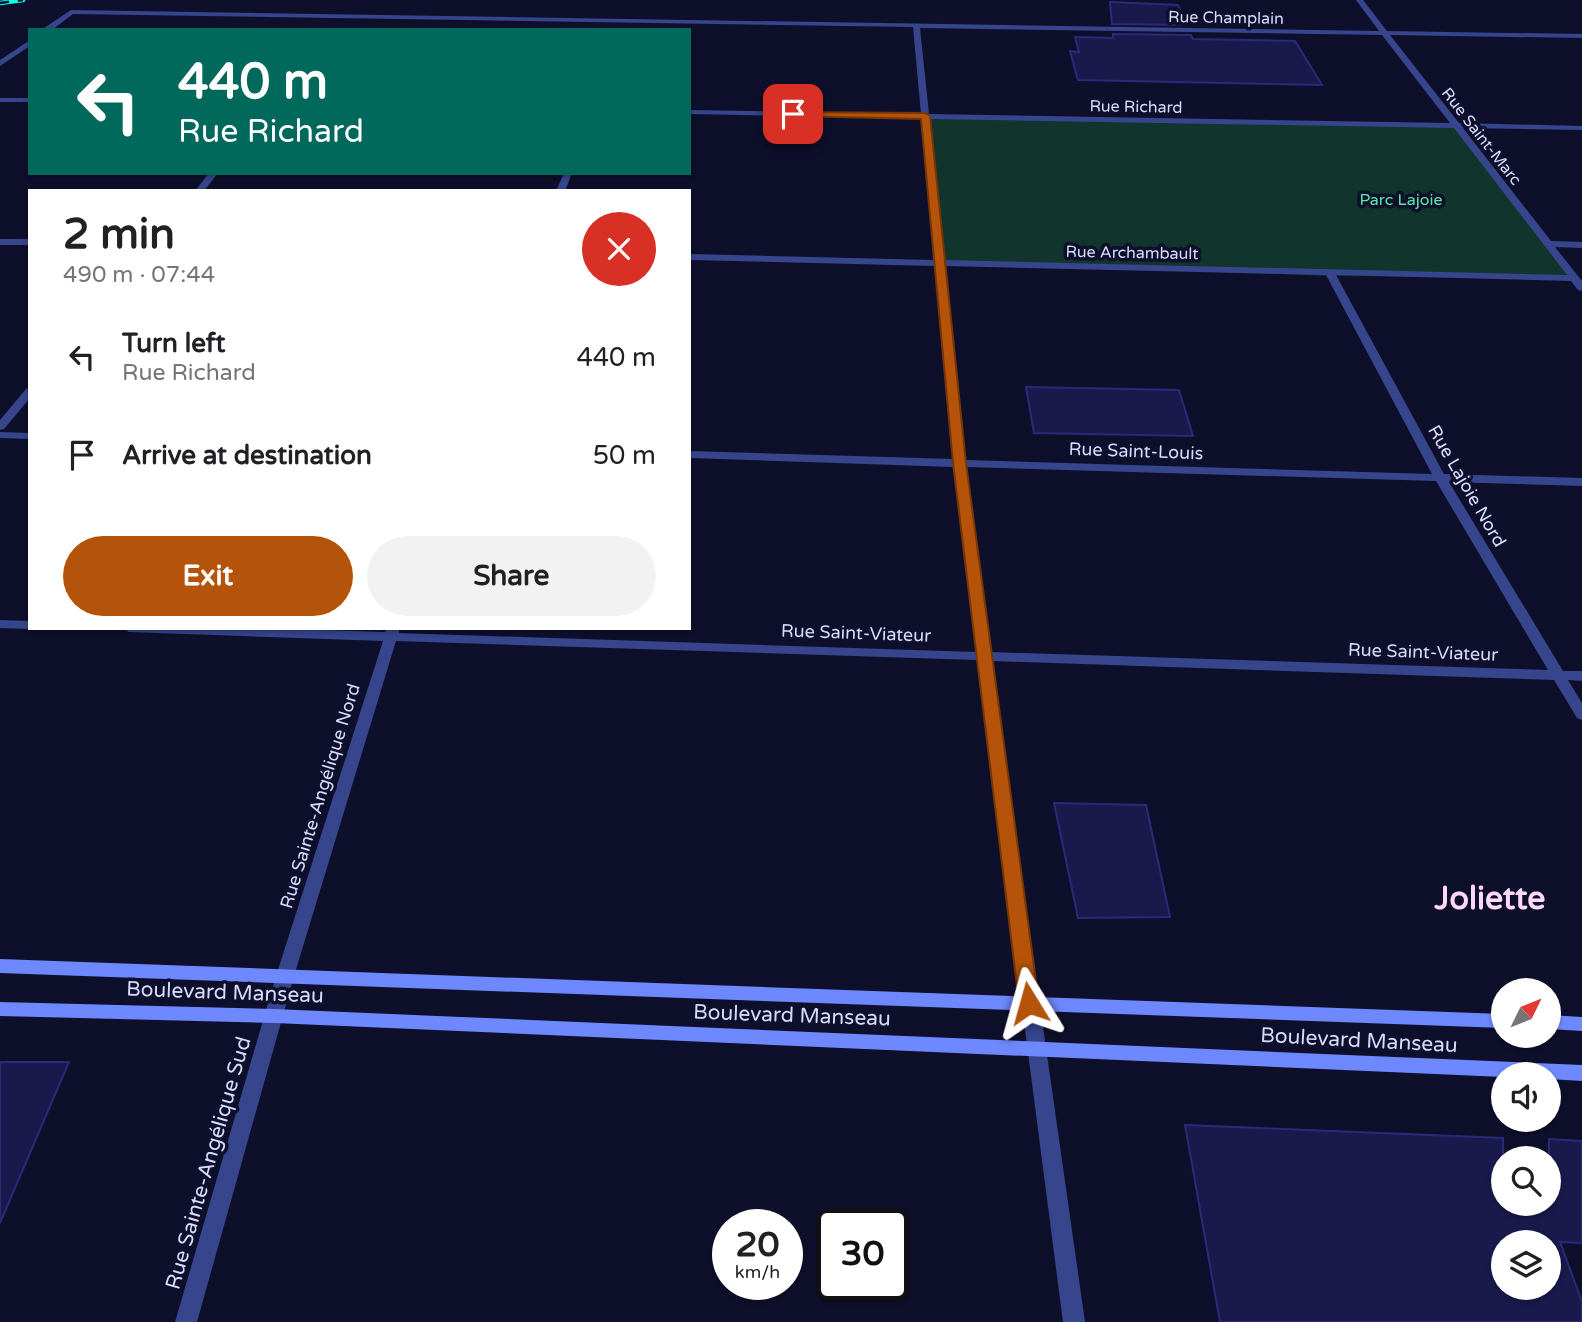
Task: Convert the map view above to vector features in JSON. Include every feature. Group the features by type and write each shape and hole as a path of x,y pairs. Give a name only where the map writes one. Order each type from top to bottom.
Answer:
{"main road":[{"name":"Boulevard Manseau","path":"0,966 1491,1021"},
{"name":"Boulevard Manseau","path":"0,1009 274,1016 1035,1047 1582,1073"},
{"path":"1561,1023 1582,1024"}],"street":[{"name":"Rue Saint-Marc","path":"1359,0 1582,288"},
{"name":"Rue Champlain","path":"50,28 71,12 344,20 631,21 1582,36"},
{"path":"628,28 631,21"},
{"path":"916,26 938,262 983,656 1074,1322"},
{"path":"0,64 28,43"},
{"path":"0,100 28,100"},
{"name":"Rue Richard","path":"691,112 1582,128"},
{"path":"201,189 212,175"},
{"path":"0,242 28,242"},
{"path":"1548,244 1582,245"},
{"name":"Rue Archambault","path":"691,257 1574,278"},
{"name":"Rue Lajoie Nord","path":"1329,272 1440,477 1582,715"},
{"path":"0,427 28,393"},
{"path":"0,435 28,436"},
{"name":"Rue Saint-Louis","path":"691,455 1582,482"},
{"path":"0,624 28,625"},
{"name":"Rue Saint-Viateur","path":"234,630 391,633 1582,676"},
{"name":"Rue Sainte-Angélique Nord","path":"285,975 391,633"},
{"name":"Rue Sainte-Angélique Sud","path":"186,1322 285,975"}],"green space":[{"name":"Parc Lajoie","path":"925,116 1456,125 1574,278 1330,276 938,262"}],"building":[{"path":"1110,2 1178,5 1187,25 1112,24"},
{"path":"1113,34 1295,41 1322,85 1078,80 1070,51 1079,52 1075,37 1113,38"},
{"path":"1026,387 1179,390 1193,436 1034,433"},
{"path":"1054,803 1146,805 1170,917 1078,918"},
{"path":"0,1062 69,1062 0,1223"},
{"path":"1185,1125 1503,1138 1503,1146 1491,1146 1491,1216 1561,1216 1561,1146 1549,1146 1549,1139 1582,1141 1582,1243 1561,1242 1561,1230 1491,1230 1491,1300 1561,1300 1561,1245 1582,1302 1582,1322 1220,1322"}],"railway":[{"path":"0,3 23,0"}],"district":[{"name":"Joliette","path":"1490,898"}],"route":[{"path":"793,114 925,116 960,463 1029,1003"}]}
